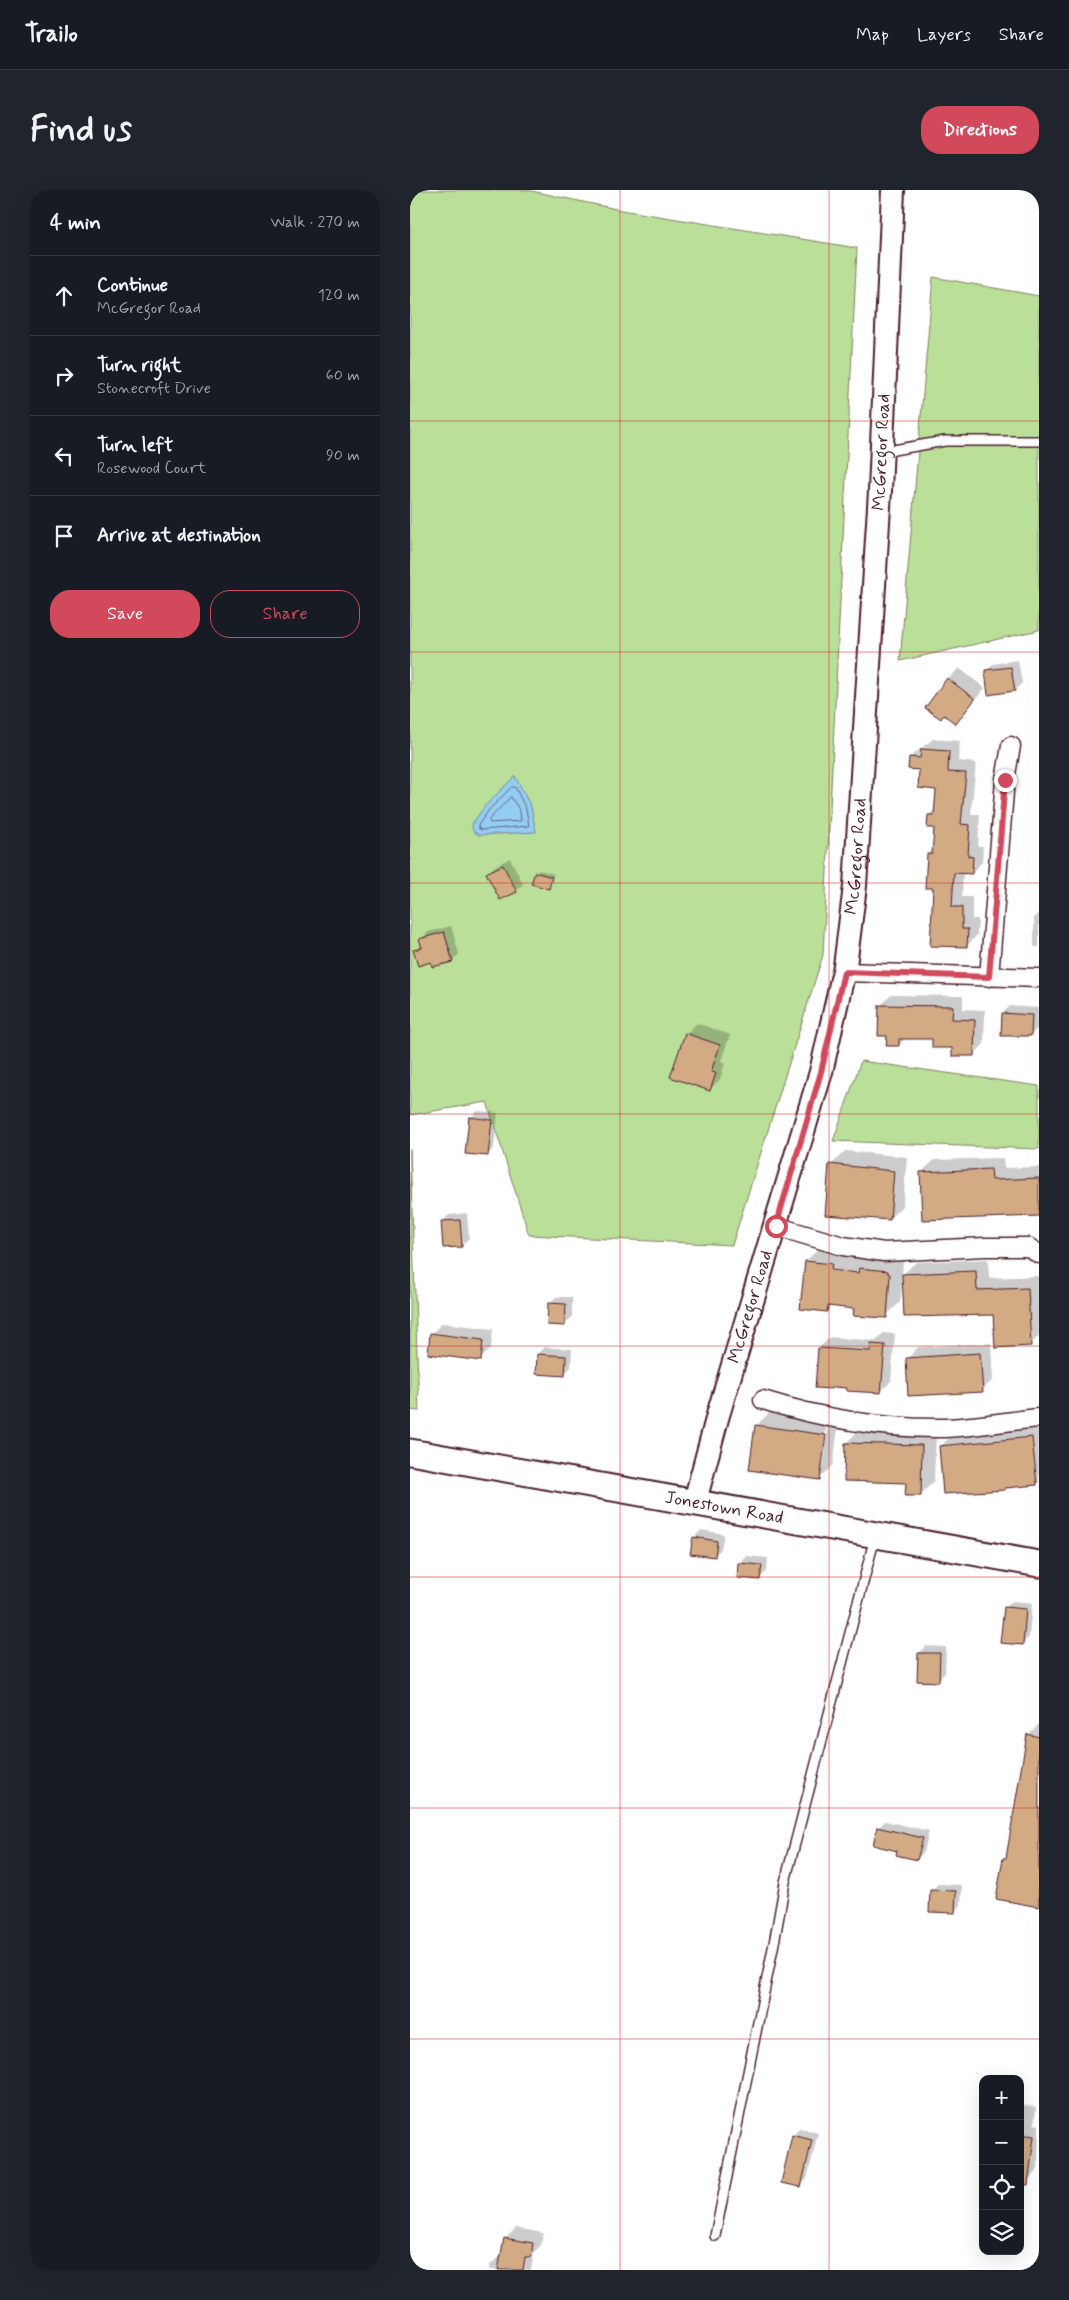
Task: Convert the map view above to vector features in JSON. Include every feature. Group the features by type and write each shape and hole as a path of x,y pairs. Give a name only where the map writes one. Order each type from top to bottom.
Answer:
{"main road":[{"name":"Jonestown Road","path":"410,1452 695,1501 1039,1564"}],"street":[{"name":"McGregor Road","path":"695,1501 718,1415 821,1072 844,972 855,886 882,452 893,190"},
{"path":"989,977 1005,780 1011,746"},
{"path":"844,972 1039,978"},
{"path":"776,1226 843,1246 884,1252 1028,1247 1039,1254"},
{"path":"763,1400 793,1410 869,1425 944,1428 1039,1418"}],"lane":[{"path":"882,452 945,441 1039,441"},
{"path":"715,2236 774,1948 785,1882 876,1535"}],"green space":[{"path":"410,190 527,190 621,210 857,248 823,955 732,1245 529,1235 487,1102 410,1115"},
{"path":"933,277 1039,296 1039,630 900,661"},
{"path":"861,1061 1039,1086 1039,1149 833,1141"},
{"path":"410,1149 419,1411 410,1410"}],"water":[{"path":"515,776 531,807 536,832 479,835 473,831 472,824 485,806"}],"building":[{"path":"1011,667 1015,691 988,695 985,670"},
{"path":"947,678 975,699 956,724 944,715 941,719 925,708"},
{"path":"921,749 949,751 948,772 966,773 961,824 970,825 968,856 973,857 972,874 954,873 952,907 962,907 962,929 968,929 967,947 930,946 933,888 925,888 927,854 932,854 934,828 927,828 928,815 934,815 936,790 918,788 919,770 908,769 909,757 920,758"},
{"path":"503,865 517,892 500,900 486,873"},
{"path":"535,872 552,877 549,889 531,884"},
{"path":"444,932 453,962 432,967 431,962 418,966 413,950 422,948 419,939"},
{"path":"879,1005 953,1006 952,1019 975,1020 974,1056 952,1056 952,1048 932,1048 932,1039 899,1039 899,1046 886,1046 887,1036 878,1036"},
{"path":"1002,1013 1032,1015 1031,1036 1001,1036"},
{"path":"685,1033 720,1045 711,1072 716,1073 710,1091 670,1077"},
{"path":"469,1117 492,1120 488,1156 465,1154"},
{"path":"829,1164 894,1171 890,1220 825,1215"},
{"path":"991,1169 992,1180 1039,1178 1039,1216 922,1220 920,1172"},
{"path":"460,1220 462,1247 443,1248 441,1221"},
{"path":"805,1261 832,1264 831,1270 858,1273 859,1268 888,1271 888,1274 890,1274 887,1318 853,1316 854,1309 828,1306 827,1312 800,1309"},
{"path":"976,1271 977,1290 1028,1288 1031,1346 995,1348 993,1315 904,1317 902,1274"},
{"path":"548,1303 566,1304 565,1326 547,1325"},
{"path":"430,1333 483,1340 481,1361 428,1354"},
{"path":"871,1344 885,1345 881,1393 846,1391 847,1388 815,1388 818,1348 870,1351"},
{"path":"980,1353 983,1392 908,1396 906,1358"},
{"path":"537,1354 566,1356 565,1376 536,1374"},
{"path":"755,1425 826,1435 820,1480 749,1470"},
{"path":"1032,1437 1037,1485 1005,1488 1005,1490 943,1494 939,1446"},
{"path":"845,1443 922,1445 921,1496 905,1496 906,1483 844,1481"},
{"path":"693,1537 717,1541 715,1557 690,1554"},
{"path":"738,1563 762,1565 760,1580 737,1578"},
{"path":"1004,1607 1026,1609 1023,1645 1000,1643"},
{"path":"918,1653 940,1653 939,1682 917,1681"},
{"path":"1027,1734 1039,1737 1039,1907 996,1899 1003,1858 1006,1858"},
{"path":"877,1827 923,1838 917,1860 896,1855 897,1851 873,1845"},
{"path":"930,1890 956,1891 955,1913 929,1912"},
{"path":"792,2135 812,2140 801,2187 781,2183"},
{"path":"1024,2135 1034,2136 1028,2185 1024,2184"},
{"path":"504,2238 533,2243 531,2257 525,2257 523,2270 498,2270"}],"route":[{"path":"776,1226 821,1072 844,972 989,977 1005,780"}]}
